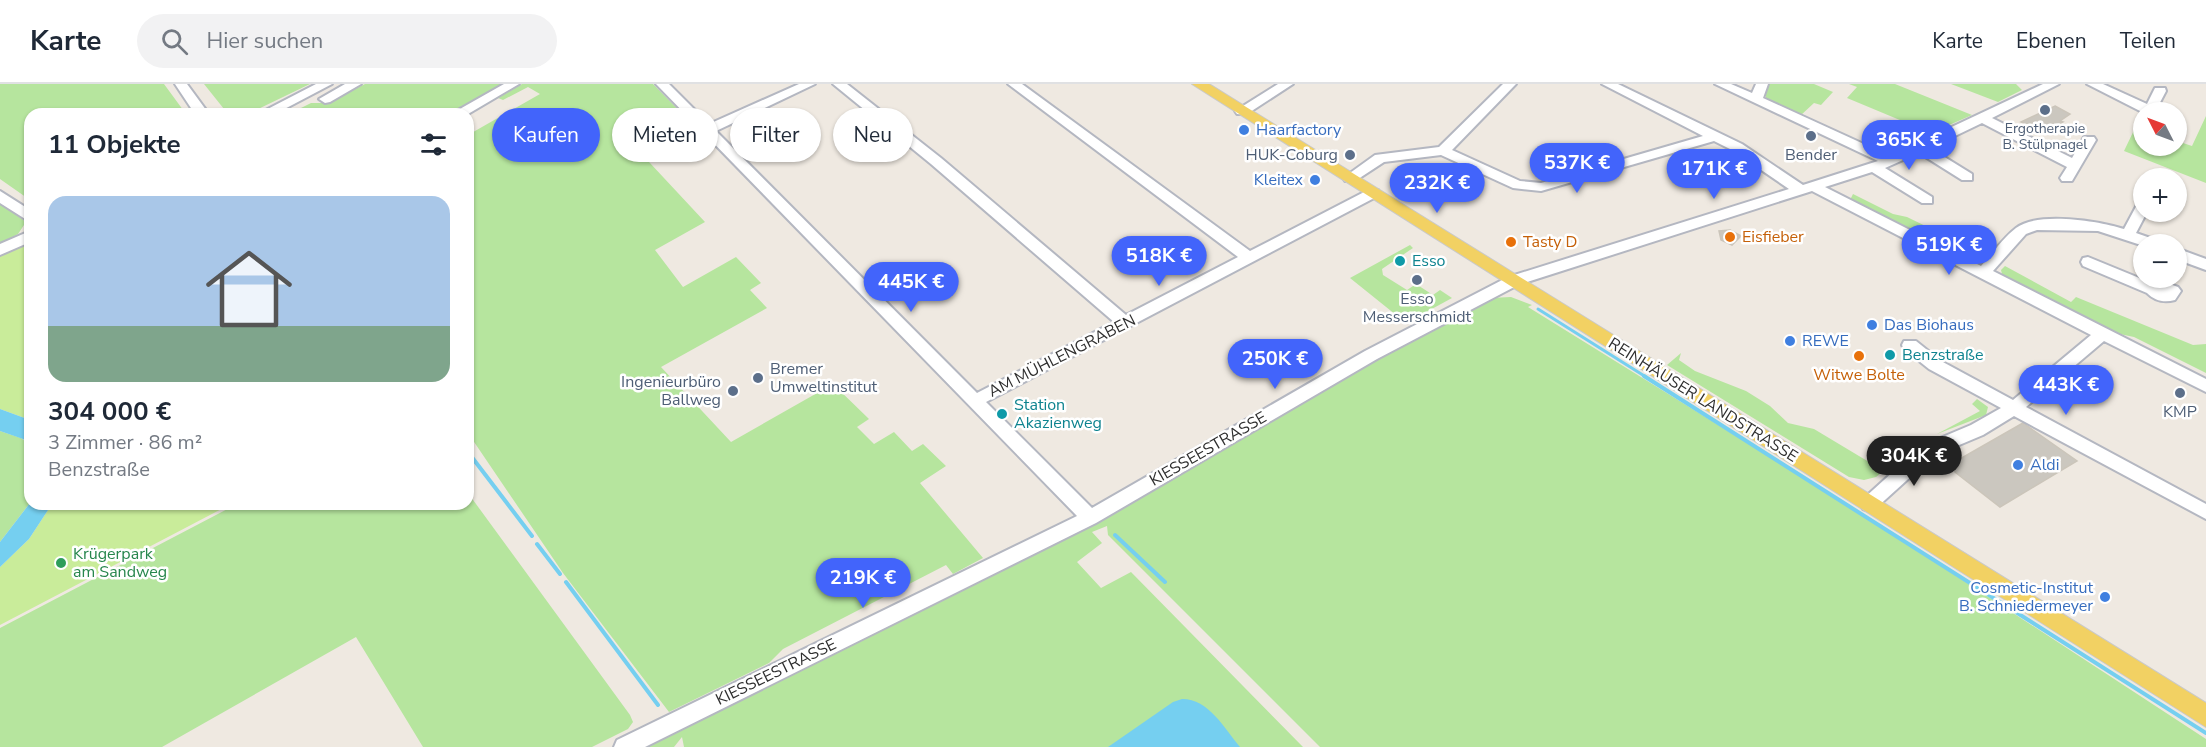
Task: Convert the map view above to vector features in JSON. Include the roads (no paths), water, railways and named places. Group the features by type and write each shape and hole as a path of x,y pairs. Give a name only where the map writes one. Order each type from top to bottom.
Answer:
{"main road":[{"name":"REINHÄUSER LANDSTRASSE","path":"1199,84 2206,716"}],"street":[{"path":"181,84 200,108"},
{"path":"283,108 326,84"},
{"path":"325,99 356,84"},
{"path":"469,108 513,84"},
{"path":"662,84 686,108"},
{"path":"718,125 809,84"},
{"path":"839,84 936,161 1125,323"},
{"path":"1014,84 1250,259"},
{"path":"1242,111 1287,84"},
{"path":"1443,151 1510,84"},
{"path":"1608,84 1737,147 1808,189 2206,386"},
{"path":"1721,84 1890,161"},
{"path":"1756,100 1762,84"},
{"path":"2025,84 2048,87"},
{"path":"2093,84 2133,103"},
{"name":"KIESSEESTRASSE","path":"624,747 1090,518 1371,355 1513,281 1874,167 1920,148 2048,87"},
{"path":"2154,102 2160,91"},
{"path":"278,108 301,98"},
{"path":"1983,119 2074,165"},
{"path":"1672,149 1696,127"},
{"path":"1350,178 1380,158 1443,151 1518,185 1531,187 1560,183 1716,136"},
{"path":"718,140 1090,518"},
{"path":"2067,177 2089,140"},
{"path":"1920,148 1967,177"},
{"path":"1874,167 1927,200"},
{"name":"AM MÜHLENGRABEN","path":"975,401 1373,193"},
{"path":"0,196 24,213"},
{"path":"2128,235 2135,222"},
{"path":"1982,274 2021,231 2035,225 2089,225 2133,237"},
{"path":"0,250 24,239"},
{"path":"2187,257 2206,265"},
{"path":"2088,262 2133,276"},
{"path":"1869,504 1911,466 1939,446 1977,430 2014,408 2101,335"},
{"path":"1910,345 1935,365 2206,512"}],"water":[{"path":"0,409 24,418 24,440 0,431"},
{"path":"25,510 48,510 29,539 0,567 0,542"},
{"path":"1182,699 1192,700 1208,709 1240,747 1108,747 1173,702"}],"waterway":[{"path":"1538,309 1646,377"},
{"path":"1644,376 2206,733"},
{"path":"474,460 532,536"},
{"path":"1115,535 1165,582"},
{"path":"537,544 560,574"},
{"path":"566,582 658,705"}],"place":[{"name":"Ergotherapie B. Stülpnagel","path":"2045,110"},
{"name":"Haarfactory","path":"1244,130"},
{"name":"Bender","path":"1811,136"},
{"name":"HUK-Coburg","path":"1350,155"},
{"name":"Kleitex","path":"1315,180"},
{"name":"Eisfieber","path":"1730,237"},
{"name":"Tasty D","path":"1511,242"},
{"name":"Esso","path":"1400,261"},
{"name":"Esso Messerschmidt","path":"1417,280"},
{"name":"Das Biohaus","path":"1872,325"},
{"name":"REWE","path":"1790,341"},
{"name":"Benzstraße","path":"1890,355"},
{"name":"Witwe Bolte","path":"1859,356"},
{"name":"Bremer Umweltinstitut","path":"758,378"},
{"name":"Ingenieurbüro Ballweg","path":"733,391"},
{"name":"KMP","path":"2180,393"},
{"name":"Station Akazienweg","path":"1002,414"},
{"name":"Aldi","path":"2018,465"},
{"name":"Krügerpark am Sandweg","path":"61,563"},
{"name":"Cosmetic-Institut B. Schniedermeyer","path":"2105,597"}]}
